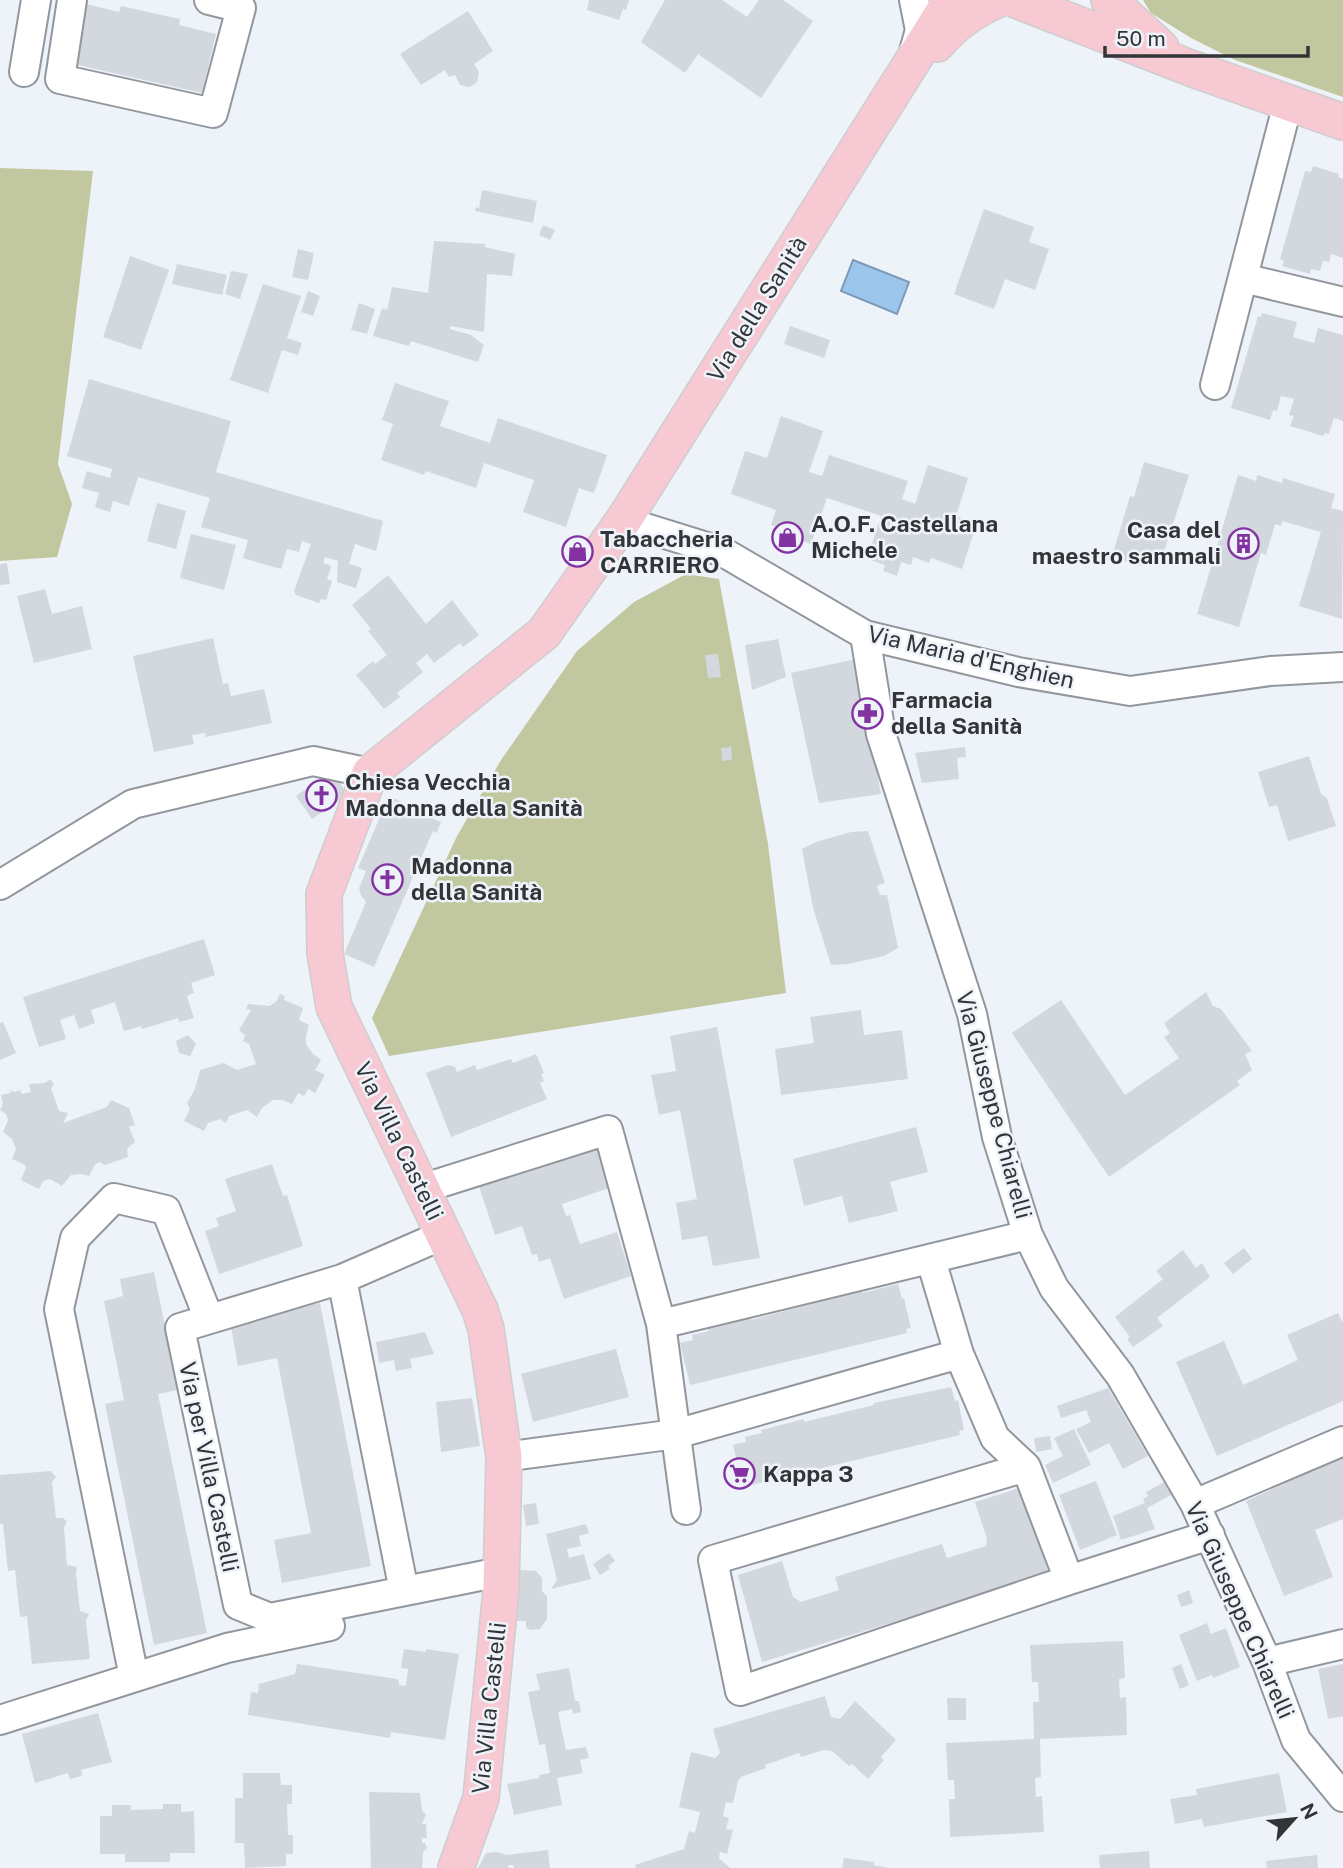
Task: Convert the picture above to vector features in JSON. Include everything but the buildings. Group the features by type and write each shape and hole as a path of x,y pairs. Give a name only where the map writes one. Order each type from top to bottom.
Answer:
{"main road":[{"name":"Via della Sanità","path":"623,521 951,0"},
{"name":"Via della Sanità","path":"891,96 948,31 978,8 997,0"},
{"path":"1016,0 1343,122"},
{"path":"1118,5 1173,60"},
{"path":"370,772 544,633 623,521"},
{"name":"Via Villa Castelli","path":"370,772 324,894 325,953 334,1007 480,1310 486,1329 504,1457 500,1581 481,1798 456,1868"}],"street":[{"path":"24,72 36,0"},
{"path":"72,0 60,79 213,113 241,8 209,0"},
{"path":"911,64 920,30 914,0"},
{"path":"1215,385 1288,103"},
{"path":"1243,278 1343,302"},
{"name":"Via Maria d'Enghien","path":"623,521 723,552 865,635 1018,672 1130,691 1270,671 1343,667"},
{"name":"Via Giuseppe Chiarelli","path":"865,635 881,734 972,1014 997,1137 1028,1235 1054,1288 1120,1375 1195,1504 1267,1662 1296,1740 1343,1797"},
{"path":"0,885 133,804 313,761 370,772"},
{"path":"421,1189 608,1130 661,1324 686,1510"},
{"path":"134,1677 59,1309 75,1238 114,1198 166,1210 209,1319 342,1279 445,1234"},
{"path":"661,1324 1028,1235"},
{"path":"930,1260 959,1354 995,1438 1026,1467 1069,1580"},
{"path":"342,1279 404,1591 500,1581"},
{"name":"Via per Villa Castelli","path":"209,1319 180,1328 238,1605 270,1618 404,1591"},
{"path":"504,1457 676,1434 959,1354"},
{"path":"1195,1504 1343,1441"},
{"path":"1026,1467 713,1560 740,1691 1210,1535"},
{"path":"0,1720 227,1648 500,1581"},
{"path":"1267,1662 1343,1644"}],"green space":[{"path":"1143,0 1343,0 1343,97 1235,60 1191,38 1151,13"},
{"path":"0,168 93,171 58,464 72,504 57,557 0,561"},
{"path":"686,574 719,579 768,844 786,993 389,1056 372,1018 457,836 501,760 577,651 634,602"}],"water":[{"path":"853,260 909,282 897,314 841,291"}],"place":[{"name":"A.O.F. Castellana Michele","path":"788,537"},
{"name":"Casa del maestro sammali","path":"1244,543"},
{"name":"Tabaccheria CARRIERO","path":"577,552"},
{"name":"Farmacia della Sanità","path":"868,713"},
{"name":"Chiesa Vecchia Madonna della Sanità","path":"322,795"},
{"name":"Madonna della Sanità","path":"388,879"},
{"name":"Kappa 3","path":"740,1474"}]}
